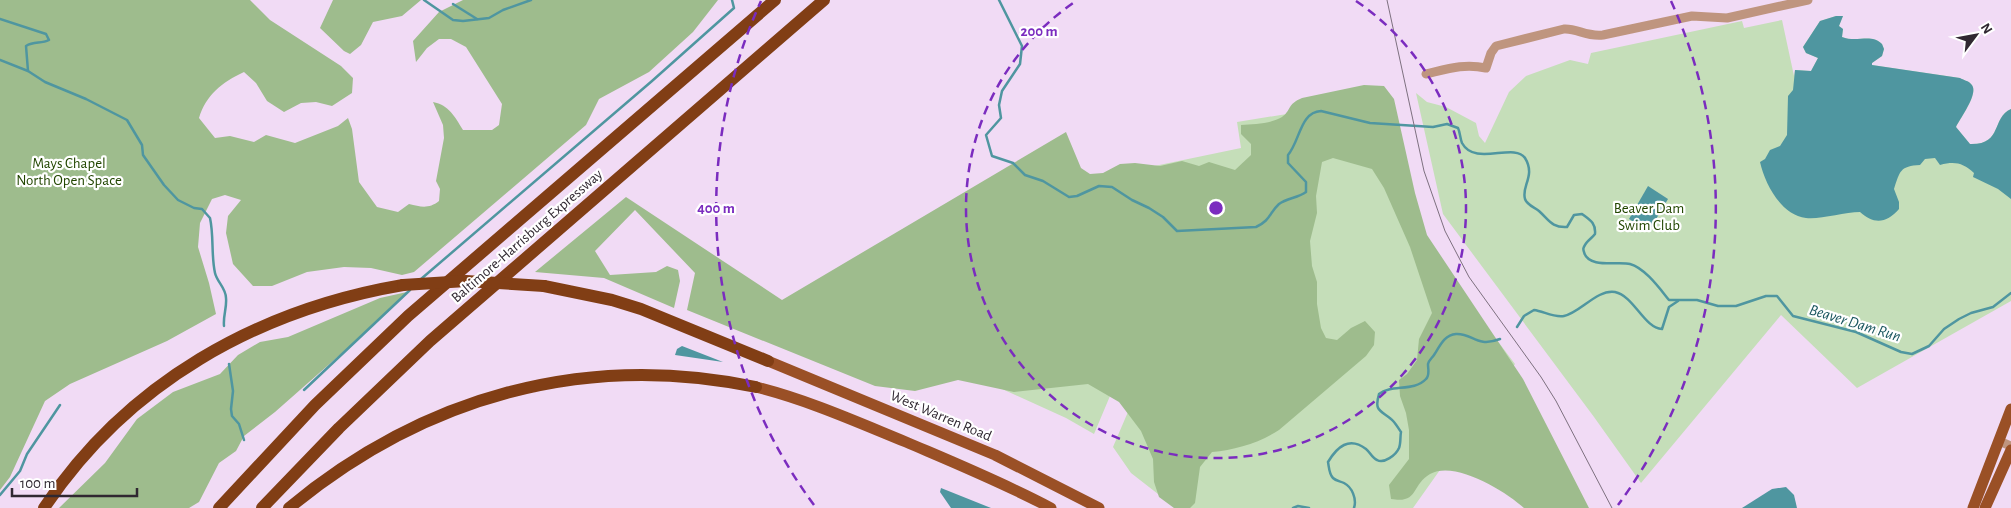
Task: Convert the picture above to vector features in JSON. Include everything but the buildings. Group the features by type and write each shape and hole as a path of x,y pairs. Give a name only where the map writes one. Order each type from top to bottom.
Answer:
{"highway":[{"name":"Baltimore-Harrisburg Expressway","path":"219,508 315,405 408,316 775,0"},
{"name":"Baltimore-Harrisburg Expressway","path":"262,508 338,428 430,341 824,0"},
{"path":"44,508 68,475 106,432 145,398 197,360 230,341 285,316 337,299 403,285 466,281 544,286 594,296 641,309 768,361"},
{"path":"289,508 330,475 403,432 460,406 525,387 590,376 659,374 708,378 756,387"}],"main road":[{"name":"West Warren Road","path":"768,361 996,455 1099,508"},
{"path":"756,387 804,401 844,417 986,476 1051,508"},
{"path":"1973,508 2011,410"},
{"path":"1985,508 2011,450"},
{"path":"1990,496 2011,472"}],"street":[{"path":"1426,74 1466,65 1486,68 1491,53 1496,46 1564,29 1593,36 1603,35 1692,16 1727,18 1808,0"},
{"path":"1999,441 2011,446"}],"green space":[{"name":"Mays Chapel North Open Space","path":"0,0 250,0 270,20 341,66 353,78 352,93 332,106 316,102 301,103 284,112 267,101 256,83 244,72 216,90 206,103 199,118 215,138 230,136 254,142 266,135 295,143 338,126 348,118 352,129 359,182 377,207 398,212 409,204 425,207 439,201 440,189 436,181 444,138 443,125 433,102 447,109 463,130 492,130 499,125 502,104 466,47 451,39 439,39 427,48 416,62 413,41 439,12 463,0 718,0 693,32 649,72 599,99 586,125 414,272 402,275 371,268 344,267 307,272 272,286 253,286 233,264 226,233 228,216 241,200 225,195 212,199 200,223 198,247 216,314 167,341 70,384 45,401 10,477 0,490"},
{"path":"333,0 421,0 402,16 373,22 361,45 350,54 344,51 320,28"},
{"name":"Beaver Dam Swim Club","path":"1843,16 1839,26 1843,29 1842,37 1848,39 1873,39 1882,44 1884,49 1882,56 1872,65 1960,78 1970,83 1973,88 1972,98 1956,127 1970,144 1988,140 2001,118 2011,109 2011,301 1857,388 1781,315 1641,483 1443,214 1416,93 1427,102 1446,107 1476,123 1479,136 1485,143 1509,92 1526,76 1570,60 1588,64 1591,53 1742,21 1744,28 1782,20 1794,76 1795,70 1811,71 1818,58 1806,53 1803,47 1820,21"},
{"path":"1364,85 1384,86 1394,99 1415,193 1427,235 1523,379 1589,508 1524,508 1516,501 1479,479 1453,471 1440,471 1430,474 1424,478 1411,496 1400,500 1391,499 1389,485 1409,459 1409,430 1400,396 1399,380 1407,374 1417,360 1419,339 1432,313 1410,247 1384,188 1372,169 1333,158 1322,162 1316,196 1317,213 1310,241 1312,266 1317,282 1317,304 1321,328 1326,338 1337,340 1351,328 1365,321 1375,332 1374,345 1366,356 1279,430 1247,445 1212,452 1200,467 1195,503 1190,508 1174,508 1159,497 1154,482 1153,459 1141,431 1119,402 1088,384 1014,392 958,380 915,391 875,386 687,310 695,273 635,210 595,251 610,275 656,272 667,266 678,270 680,281 674,308 604,278 535,272 626,197 782,300 1066,132 1081,168 1090,174 1103,173 1120,164 1135,163 1160,166 1182,161 1199,166 1209,162 1235,170 1251,155 1251,144 1241,134 1241,125 1262,123 1282,117 1291,105 1302,98"},
{"path":"1391,97 1425,245 1515,364 1413,508 1176,508 1131,473 1113,447 1139,386 1110,396 1094,434 1066,418 943,362 1063,185 1241,148 1237,122"},
{"path":"407,292 376,323 275,412 244,436 236,451 219,463 199,502 189,508 59,508 105,463 137,419 173,392 220,374 238,355 260,342 288,337 380,298"}],"shaded area":[{"path":"1843,16 1839,26 1843,29 1842,37 1848,39 1873,39 1882,44 1884,49 1882,56 1872,65 1960,78 1970,83 1973,88 1972,98 1956,127 1970,144 1988,140 2001,118 2011,109 2011,199 1998,189 1973,177 1974,173 1966,167 1954,163 1940,165 1935,158 1925,159 1920,165 1905,168 1902,171 1894,189 1899,202 1899,209 1885,220 1870,219 1860,212 1806,218 1797,216 1782,205 1770,189 1760,162 1765,159 1770,150 1780,146 1787,135 1788,96 1793,90 1795,70 1811,71 1818,58 1806,53 1803,47 1820,21"},
{"path":"1648,186 1668,199 1649,231 1629,219"},
{"path":"682,346 723,362 675,355 677,349"},
{"path":"1786,487 1794,495 1797,508 1742,508 1772,489"},
{"path":"941,488 991,508 951,508 940,492"}],"waterway":[{"path":"424,0 453,20 463,21 489,18 503,10 531,0"},
{"path":"421,279 652,81 734,8 732,0"},
{"name":"Beaver Dam Run","path":"999,0 1022,46 1020,64 1002,91 999,105 1001,118 986,135 992,156 1013,163 1025,175 1043,181 1069,197 1077,196 1099,186 1112,187 1163,217 1177,231 1256,227 1267,219 1279,204 1306,192 1306,182 1288,163 1288,155 1304,122 1309,116 1321,111 1370,123 1433,127 1447,124 1458,128 1462,143 1468,150 1485,154 1512,152 1520,154 1525,158 1529,170 1524,194 1527,203 1539,211 1551,223 1562,227 1567,227 1574,215 1582,214 1595,227 1595,234 1584,248 1584,252 1591,261 1625,263 1636,266 1652,279 1669,300 1697,300 1718,306 1736,306 1766,296 1777,296 1793,316 1856,332 1901,352 1912,354 1929,346 1944,329 1959,319 1971,313 1993,307 2011,293"},
{"path":"453,4 477,19"},
{"path":"0,19 46,34 49,40 26,46 28,71"},
{"path":"0,60 28,71 45,82 86,99 127,120 142,145 143,155 164,185 178,200 194,208 202,209 210,218 215,273 226,294 224,326"},
{"path":"304,390 410,290"},
{"path":"1517,327 1524,316 1534,310 1556,316 1564,316 1576,311 1595,297 1608,292 1615,292 1628,299 1650,323 1662,329 1669,307 1678,301"},
{"path":"1354,508 1355,501 1351,490 1347,485 1333,478 1328,462 1339,448 1349,443 1360,445 1375,459 1380,461 1390,458 1397,451 1401,432 1392,420 1379,410 1377,404 1379,394 1390,389 1409,387 1426,379 1429,361 1448,336 1462,334 1485,342 1500,339"},
{"path":"229,364 233,391 232,416 239,424 244,440"},
{"path":"0,495 20,471 27,454 60,405"},
{"path":"1293,508 1298,506 1309,508"}],"tram line":[{"path":"1387,0 1424,171 1445,231 1469,277 1541,377 1556,401 1612,508"}]}
